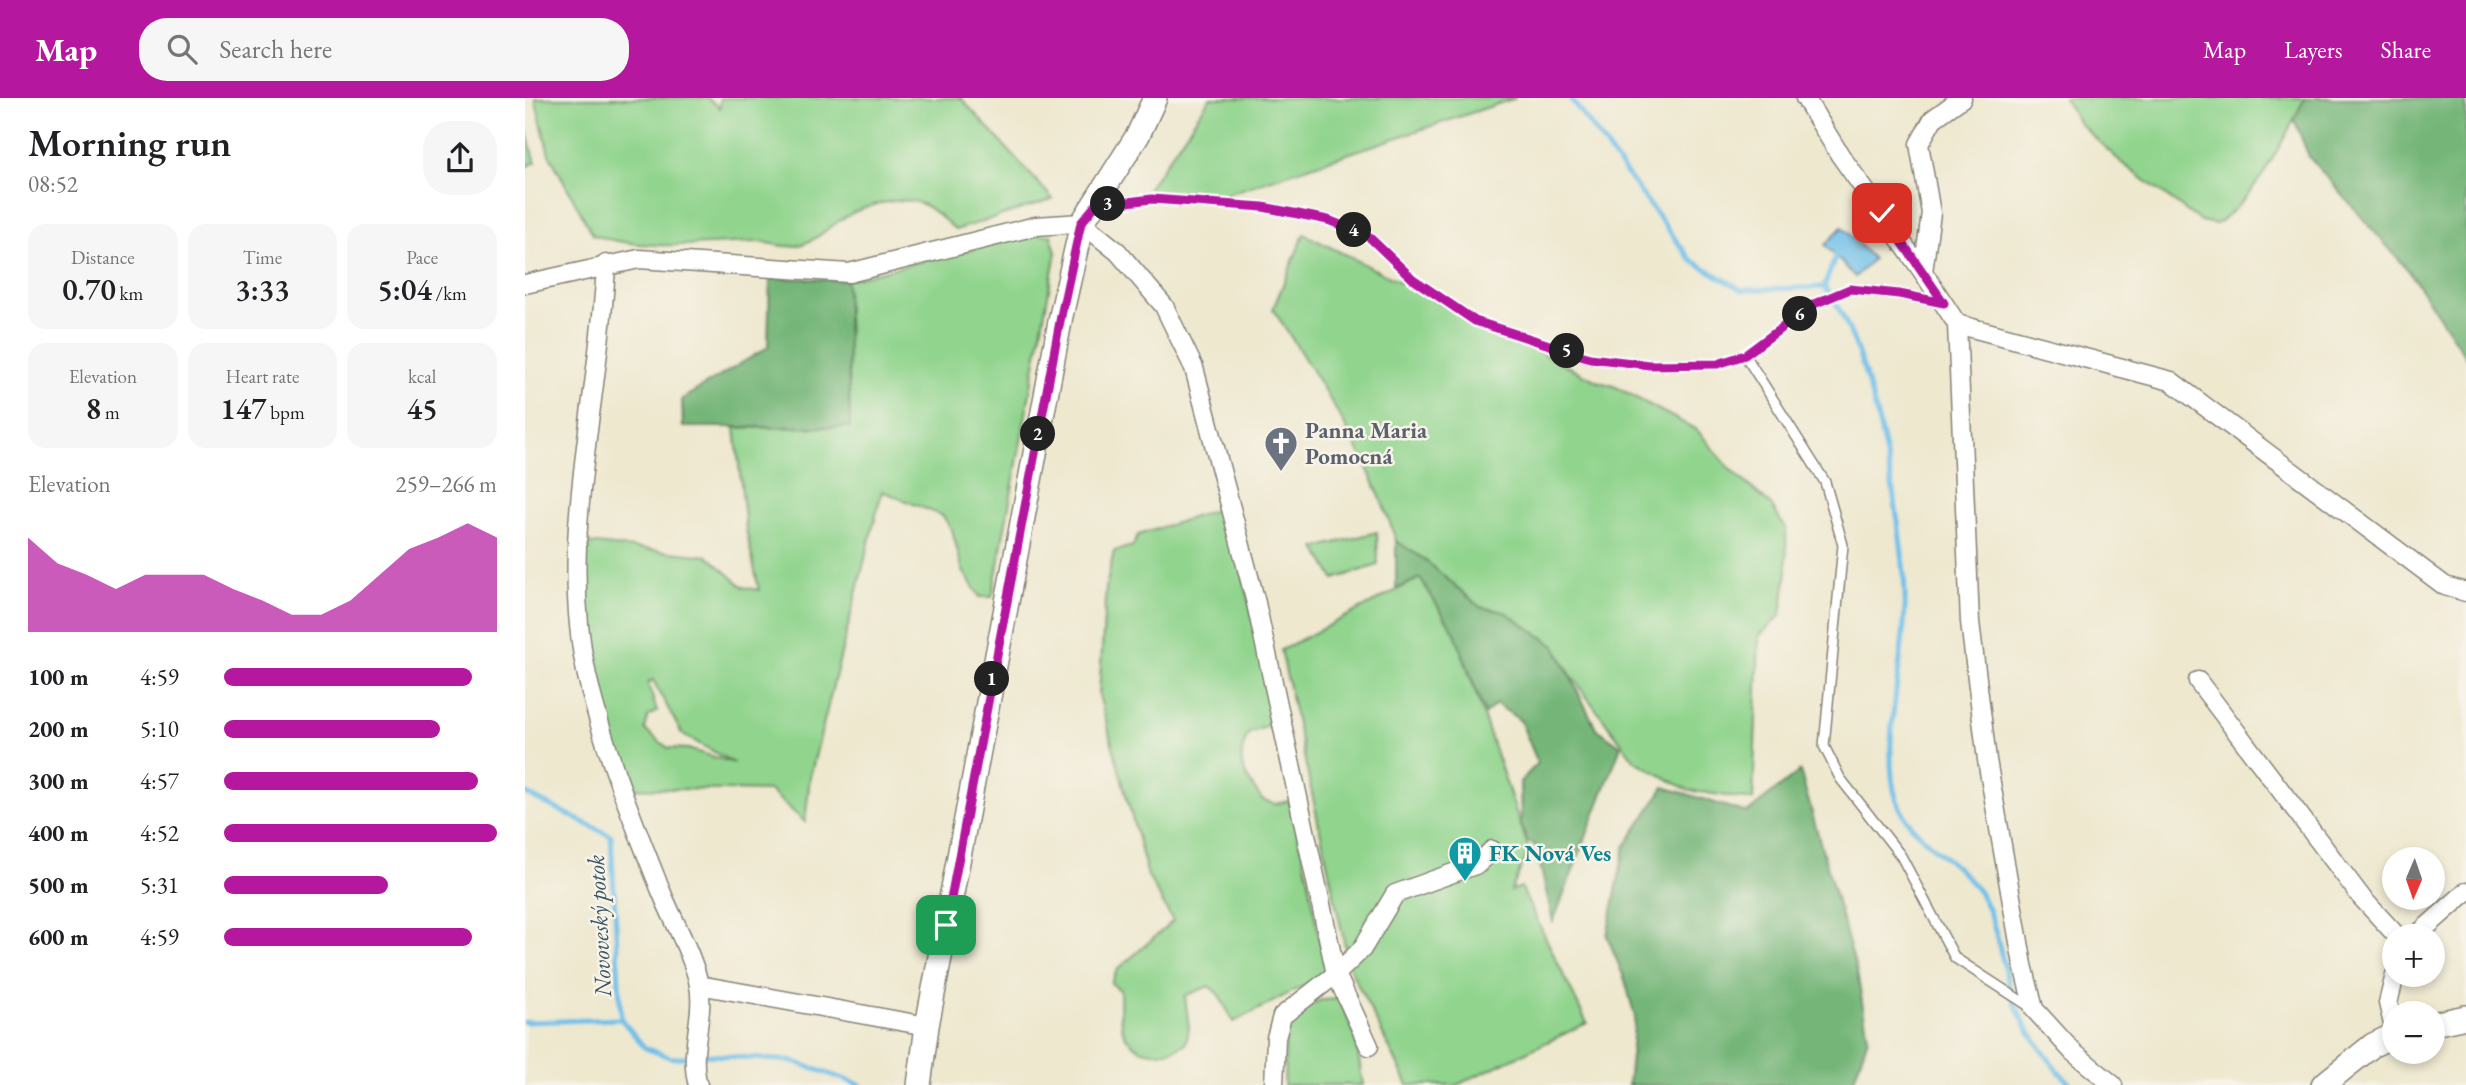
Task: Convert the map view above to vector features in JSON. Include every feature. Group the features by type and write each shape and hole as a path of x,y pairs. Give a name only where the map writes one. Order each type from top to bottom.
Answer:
{"street":[{"path":"919,1085 927,1026 1061,316 1088,214 1138,135 1155,98"},
{"path":"1805,98 1840,155 1957,324 1971,622 1987,760 2028,1005 2073,1052 2113,1085"},
{"path":"1923,272 1931,213 1919,144 1933,119 1962,98"},
{"path":"525,284 606,264 639,259 849,273 1088,214"},
{"path":"1088,214 1164,306 1194,368 1256,603 1336,974 1369,1046"},
{"path":"606,264 603,330 579,517 578,608 587,673 616,777 699,985 695,1057 698,1085"},
{"path":"1957,324 2171,380 2445,586 2466,592"},
{"path":"2198,681 2362,898 2386,924"},
{"path":"1274,1085 1276,1038 1282,1016 1336,974 1362,949 1395,894 1478,864 1492,850"},
{"path":"2430,924 2466,892"},
{"path":"699,985 927,1026"},
{"path":"2445,1021 2466,1017"},
{"path":"2323,1085 2382,1041"}],"lane":[{"path":"1088,214 1152,199 1263,207 1328,220 1368,236 1413,279 1475,321 1590,358 1649,365 1718,364 1745,355 1814,304 1850,289 1899,294 1944,303"},
{"path":"1745,355 1825,482 1843,545 1824,746 1840,778 1901,856 1955,958 2028,1005"}],"green space":[{"path":"535,98 708,98 720,108 720,98 961,98 1053,199 956,230 922,204 901,201 877,204 844,217 812,240 795,246 758,242 654,245 613,240 593,235 549,154"},
{"path":"1210,98 1516,98 1215,198 1146,192"},
{"path":"2064,98 2305,98 2256,184 2230,213 2216,224 2200,221 2123,164 2079,123"},
{"path":"2305,98 2466,98 2466,357 2409,271 2309,157 2294,119"},
{"path":"525,128 536,162 525,167"},
{"path":"1304,234 1599,382 1614,386 1697,430 1731,470 1771,505 1786,529 1787,571 1781,615 1759,636 1753,800 1688,790 1635,761 1572,677 1555,646 1505,612 1480,607 1424,559 1396,541 1373,479 1343,421 1273,309"},
{"path":"1030,235 1051,235 1056,252 992,597 980,597 963,571 952,530 943,516 882,491 810,777 805,822 770,791 629,788 596,688 586,607 586,543 708,556 743,587 759,590 746,529 735,428 850,427 846,280","holes":["653,680 682,734 734,763 688,749 668,748 645,730 648,717 657,711 648,683"]},
{"path":"770,278 846,280 850,427 683,427 682,399 768,347"},
{"path":"1228,506 1276,723 1249,733 1242,752 1243,768 1262,800 1275,804 1289,801 1308,876 1326,974 1234,1022 1218,994 1209,986 1185,996 1189,1028 1186,1043 1168,1051 1149,1052 1126,1037 1121,1024 1120,990 1111,983 1117,970 1173,921 1148,876 1099,695 1106,587 1114,551 1133,546 1138,535"},
{"path":"1377,532 1378,565 1334,579 1316,548"},
{"path":"1396,541 1424,559 1480,607 1505,612 1555,646 1596,728 1621,746 1553,922 1536,846 1527,841 1521,824 1520,782 1538,763 1520,720 1496,704 1485,714 1455,633 1420,578 1396,589"},
{"path":"1420,578 1455,633 1529,850 1511,891 1521,887 1587,1023 1457,1085 1408,1085 1350,969 1281,650"},
{"path":"1800,771 1857,972 1868,1037 1852,1085 1628,1085 1635,1017 1625,980 1607,936 1625,846 1664,787 1747,813"},
{"path":"1339,999 1355,1035 1363,1085 1284,1085 1286,1028 1292,1013 1321,1000"}],"water":[{"path":"1842,227 1873,259 1855,277 1825,245"}],"waterway":[{"path":"1570,98 1691,260 1742,290 1824,287 1841,313 1857,349 1883,439 1904,573 1904,628 1892,722 1891,768 1894,790 1900,809 1910,824 1978,890 1992,919 2008,983 2021,1017 2049,1059 2072,1085"},
{"path":"1824,287 1837,253"},
{"name":"Novoveský potok","path":"525,793 611,836 621,1019 645,1048 672,1058 711,1055 792,1061 861,1085"},
{"path":"525,1022 621,1019"}],"place":[{"name":"Panna Maria Pomocná","path":"1281,473"},
{"name":"FK Nová Ves","path":"1465,883"}],"route":[{"path":"946,925 1061,316 1081,223 1095,206 1152,199 1263,207 1328,220 1368,236 1413,279 1475,321 1590,358 1649,365 1718,364 1745,355 1814,304 1850,289 1899,294 1944,303 1882,213"}]}
